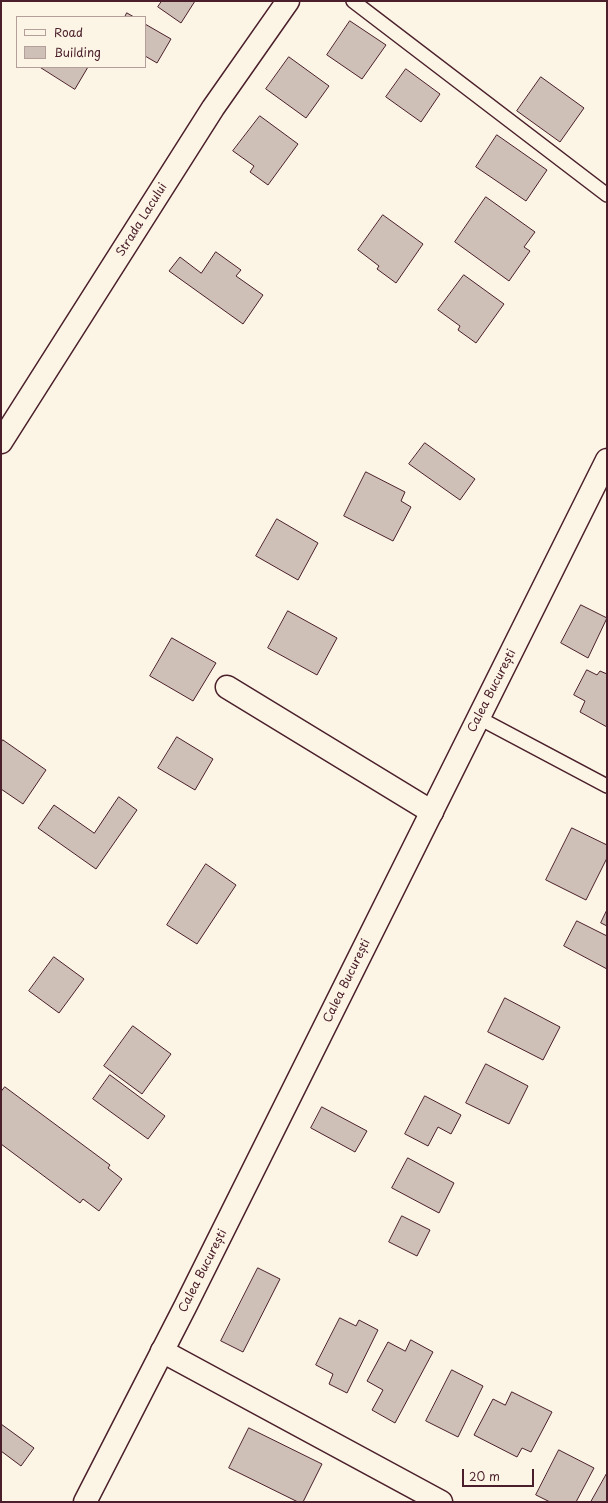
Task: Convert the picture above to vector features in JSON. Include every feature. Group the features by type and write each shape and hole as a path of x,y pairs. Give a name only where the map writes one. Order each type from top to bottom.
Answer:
{"main road":[{"name":"Strada Lacului","path":"1,442 214,108 288,1"},
{"name":"Calea București","path":"85,1502 162,1351 607,460"},
{"path":"227,687 432,812"},
{"path":"162,1351 441,1502"}],"lane":[{"path":"353,1 607,195"},
{"path":"479,718 607,786"}],"building":[{"path":"162,1 195,1 181,23 158,7"},
{"path":"127,13 132,16 126,16"},
{"path":"350,21 386,45 362,79 327,55"},
{"path":"146,25 171,39 157,63 146,57"},
{"path":"289,57 329,86 306,118 266,89"},
{"path":"42,68 87,68 75,89"},
{"path":"406,69 440,94 421,122 386,97"},
{"path":"541,77 584,108 560,142 517,111"},
{"path":"260,116 298,144 268,185 250,172 254,166 233,151"},
{"path":"497,135 547,170 526,201 476,167"},
{"path":"486,197 535,232 524,247 530,251 509,281 455,242"},
{"path":"383,215 423,244 396,283 377,269 379,266 358,250"},
{"path":"216,252 241,270 236,276 263,295 243,324 169,271 180,257 201,273"},
{"path":"464,275 504,304 476,343 458,330 460,326 438,310"},
{"path":"425,443 475,479 460,500 409,464"},
{"path":"366,472 405,492 401,501 411,507 393,541 344,516"},
{"path":"277,519 318,543 298,580 256,556"},
{"path":"581,605 607,618 588,658 561,643"},
{"path":"288,611 337,638 317,675 268,648"},
{"path":"172,638 216,663 193,701 150,676"},
{"path":"587,670 597,675 600,671 607,674 607,727 580,712 585,701 574,695"},
{"path":"177,737 213,759 195,790 158,768"},
{"path":"3,740 46,770 23,804 1,789 1,743"},
{"path":"119,797 137,810 96,869 38,828 54,805 94,833"},
{"path":"572,828 607,845 607,858 586,900 546,880"},
{"path":"206,864 236,885 197,944 167,925"},
{"path":"607,910 607,926 601,923"},
{"path":"577,921 607,936 607,969 564,946"},
{"path":"54,957 84,979 59,1013 29,991"},
{"path":"505,998 560,1027 543,1060 488,1032"},
{"path":"133,1026 171,1054 142,1094 104,1066"},
{"path":"486,1064 528,1086 509,1124 466,1103"},
{"path":"110,1075 165,1116 148,1139 93,1099"},
{"path":"5,1087 110,1165 108,1168 122,1179 99,1211 83,1199 80,1203 1,1144 1,1092"},
{"path":"425,1096 461,1115 451,1134 438,1127 428,1146 405,1134"},
{"path":"322,1107 367,1131 355,1152 311,1128"},
{"path":"408,1158 454,1183 439,1213 392,1188"},
{"path":"402,1216 430,1230 417,1256 389,1242"},
{"path":"258,1268 280,1279 243,1352 221,1341"},
{"path":"340,1318 356,1326 359,1320 378,1330 347,1393 329,1384 333,1374 316,1365"},
{"path":"411,1340 433,1352 395,1423 372,1410 383,1390 367,1381 388,1342 405,1351"},
{"path":"452,1370 483,1386 458,1437 426,1421"},
{"path":"512,1392 552,1412 531,1452 522,1448 517,1457 474,1435 493,1399 505,1405"},
{"path":"1,1424 34,1448 21,1466 1,1451"},
{"path":"249,1428 322,1464 303,1502 298,1502 229,1468"},
{"path":"559,1450 594,1468 576,1502 550,1502 536,1495"},
{"path":"607,1473 607,1502 591,1502"}]}
